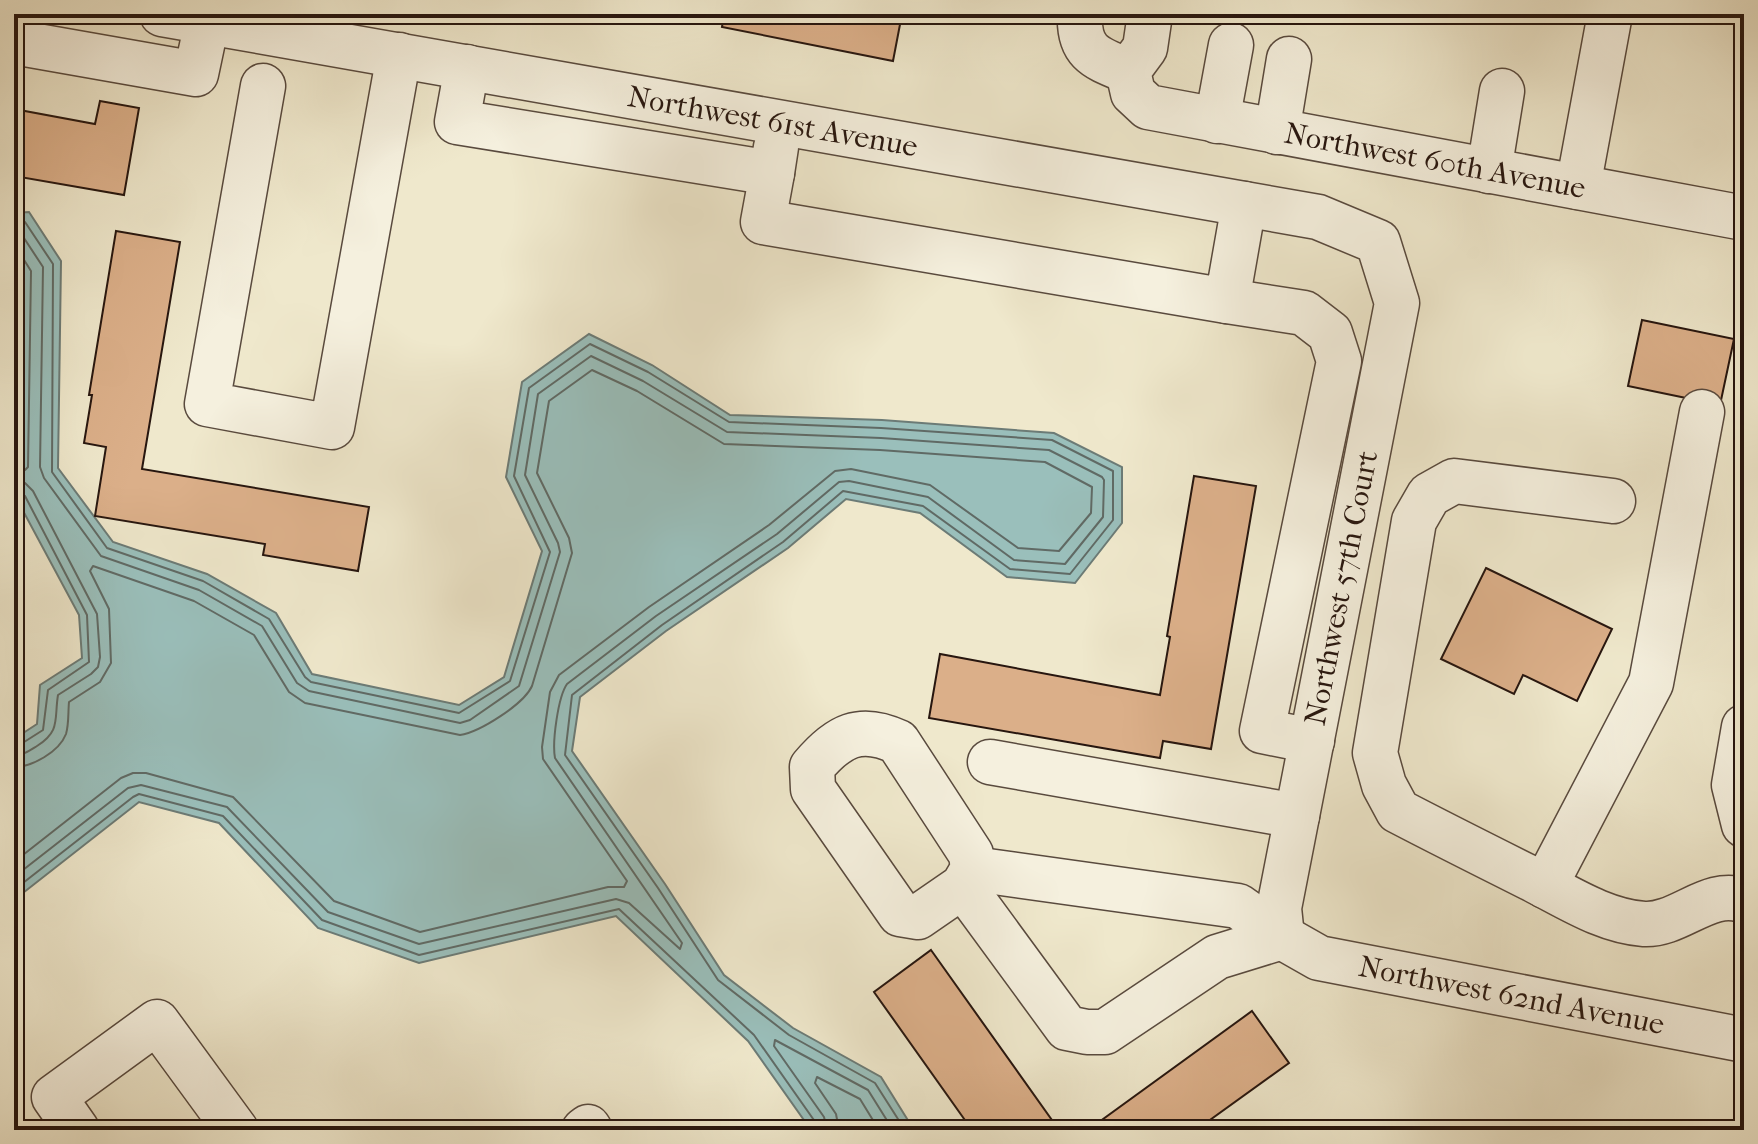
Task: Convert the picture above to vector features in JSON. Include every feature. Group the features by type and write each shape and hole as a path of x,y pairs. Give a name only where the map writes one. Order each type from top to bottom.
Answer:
{"lane":[{"name":"Northwest 61st Avenue","path":"162,14 1318,217 1378,242"},
{"name":"Northwest 60th Avenue","path":"1080,14 1081,37 1094,57 1130,82 1148,107 1744,218"},
{"path":"1130,82 1145,48 1150,14"},
{"path":"1578,187 1610,14"},
{"path":"196,74 207,22"},
{"path":"274,33 207,404 332,427 399,55"},
{"path":"14,42 263,86"},
{"path":"1217,121 1231,45"},
{"path":"1277,132 1289,59"},
{"path":"467,67 457,122 772,173"},
{"path":"1489,171 1502,91"},
{"path":"780,123 763,222 1304,313 1330,333 1339,361 1262,731 1312,741"},
{"path":"1227,301 1244,204"},
{"name":"Northwest 57th Court","path":"1282,937 1279,908 1397,303 1378,242"},
{"path":"1545,886 1651,683 1702,412"},
{"path":"1613,501 1454,481 1429,495 1414,521 1375,753 1384,785 1398,811 1607,917 1647,924 1677,918 1709,901 1742,893"},
{"path":"1744,727 1734,785 1744,825"},
{"path":"990,762 1297,816"},
{"name":"Northwest 62nd Avenue","path":"1282,937 1217,957 1105,1032 1087,1032 1067,1028 968,877 1238,906 1319,958 1744,1040"},
{"path":"77,1130 54,1097 157,1022 236,1130"},
{"path":"584,1130 588,1127 590,1130"}],"water":[{"path":"29,212 61,261 58,468 113,542 207,574 276,613 312,674 459,705 504,677 542,551 506,477 522,382 589,334 652,365 730,415 882,420 1054,433 1122,467 1122,523 1075,583 1007,577 920,513 846,499 788,548 666,631 580,697 572,751 724,975 793,1028 881,1077 914,1130 811,1130 748,1041 616,916 419,963 318,928 219,823 139,802 14,900 14,739 37,724 40,685 82,658 79,615 14,494 14,213"}],"building":[{"path":"724,14 902,14 893,61 722,27"},
{"path":"100,101 139,108 124,195 14,176 14,109 95,124"},
{"path":"116,231 180,242 142,469 369,507 358,571 263,555 265,544 95,516 106,447 84,443"},
{"path":"1642,320 1734,339 1720,405 1628,386"},
{"path":"1194,476 1256,486 1211,749 1163,741 1160,758 929,718 940,654 1160,695"},
{"path":"1486,568 1612,629 1577,701 1523,675 1514,694 1441,659"},
{"path":"931,950 1059,1130 972,1130 874,992"},
{"path":"1252,1011 1289,1063 1196,1130 1088,1130"}]}
